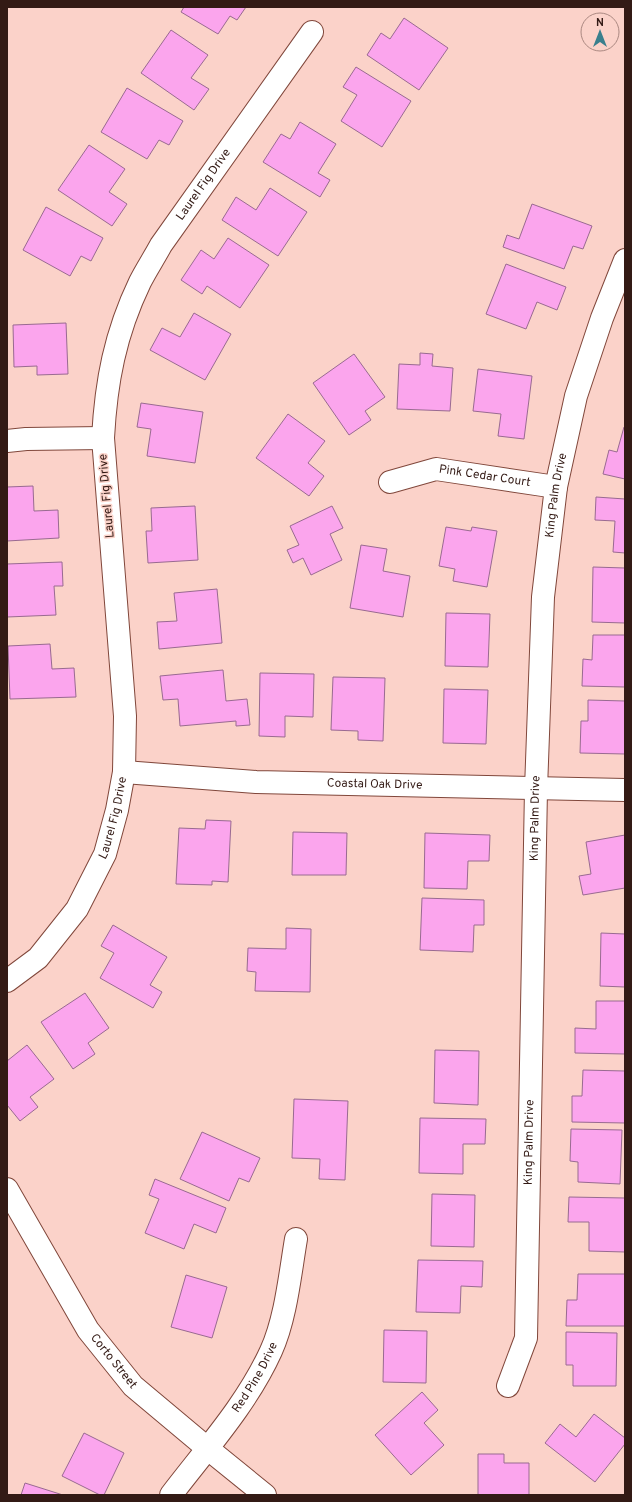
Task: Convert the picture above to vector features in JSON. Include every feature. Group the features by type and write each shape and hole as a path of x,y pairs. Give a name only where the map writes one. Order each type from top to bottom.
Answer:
{"street":[{"name":"Laurel Fig Drive","path":"7,981 38,958 77,909 105,854 117,810 124,772 125,716 103,438 105,401 112,360 126,314 140,282 161,245 312,32"},
{"name":"King Palm Drive","path":"508,1386 526,1338 536,789 543,597 556,487 576,396 602,318 625,260"},
{"path":"7,441 26,439 103,438"},
{"name":"Pink Cedar Court","path":"390,482 436,469 556,487"},
{"name":"Coastal Oak Drive","path":"124,772 256,782 625,790"},
{"name":"Corto Street","path":"7,1189 88,1330 133,1386 265,1495"},
{"name":"Red Pine Drive","path":"171,1495 249,1394 272,1350 285,1309 296,1239"}],"building":[{"path":"184,7 246,7 237,20 230,16 218,34 181,12"},
{"path":"404,18 448,48 419,90 367,55 381,33 390,39"},
{"path":"171,30 208,55 191,78 209,89 194,110 141,73"},
{"path":"356,67 411,101 382,147 341,121 357,95 343,87"},
{"path":"127,88 183,121 169,145 159,140 147,159 101,132"},
{"path":"300,122 336,144 318,173 330,180 320,197 263,162 281,134 290,139"},
{"path":"89,145 125,169 109,192 127,204 112,226 58,190"},
{"path":"270,188 307,212 278,256 222,220 236,197 256,210"},
{"path":"532,204 592,226 583,249 573,246 564,269 503,247 507,235 519,239"},
{"path":"46,207 103,238 91,261 81,256 70,276 23,250"},
{"path":"228,238 269,265 240,308 207,286 202,294 181,280 201,250 214,259"},
{"path":"506,264 566,287 557,310 537,302 526,329 486,314"},
{"path":"194,313 231,334 205,380 150,350 162,328 180,337"},
{"path":"66,323 68,374 37,375 37,366 14,367 13,325"},
{"path":"420,353 433,354 432,366 453,368 450,411 397,409 399,364 420,365"},
{"path":"354,354 385,397 365,411 371,420 349,435 313,383"},
{"path":"478,369 532,376 524,439 498,436 501,414 473,411"},
{"path":"141,403 203,412 195,463 147,456 151,429 137,427"},
{"path":"288,414 325,441 308,463 324,476 309,496 256,458"},
{"path":"624,427 625,479 603,474 609,450 617,452"},
{"path":"33,486 34,511 58,510 59,538 7,541 7,487"},
{"path":"596,497 625,499 625,553 613,552 615,521 595,520"},
{"path":"195,506 198,560 148,563 146,531 152,531 151,508"},
{"path":"332,506 343,528 330,534 342,560 311,575 303,558 293,563 287,550 299,545 290,526"},
{"path":"446,527 471,531 472,527 497,531 487,587 453,581 455,569 439,566"},
{"path":"361,545 387,549 383,571 410,576 403,617 350,608"},
{"path":"62,562 63,586 54,586 56,615 7,617 7,564"},
{"path":"593,567 625,568 625,623 592,622"},
{"path":"217,589 222,643 159,649 157,622 177,621 174,593"},
{"path":"446,613 490,614 488,667 445,666"},
{"path":"593,635 625,635 625,687 582,686 583,659 592,660"},
{"path":"50,644 52,669 74,668 76,697 10,699 8,646"},
{"path":"223,670 226,701 247,699 250,725 236,726 236,721 180,726 178,699 163,700 160,676"},
{"path":"260,673 314,674 313,717 285,716 285,737 259,736"},
{"path":"333,677 385,678 383,741 358,740 358,731 331,730"},
{"path":"444,689 488,690 486,744 443,743"},
{"path":"588,700 625,701 625,754 580,753 581,721 588,721"},
{"path":"206,820 231,821 228,882 212,881 212,885 176,884 179,828 205,829"},
{"path":"293,832 347,833 346,875 292,875"},
{"path":"425,833 490,835 489,861 468,861 467,889 424,888"},
{"path":"625,835 625,888 583,895 579,876 591,874 586,842"},
{"path":"422,898 484,900 484,925 474,925 473,952 420,950"},
{"path":"113,925 167,957 150,985 162,992 153,1008 100,978 114,953 101,946"},
{"path":"286,928 311,929 310,992 255,991 256,972 247,971 248,948 286,949"},
{"path":"601,933 625,934 625,987 600,986"},
{"path":"85,993 109,1028 88,1043 95,1054 73,1069 41,1022"},
{"path":"596,1001 625,1001 625,1054 575,1053 575,1028 596,1029"},
{"path":"27,1045 54,1079 30,1097 38,1107 20,1121 7,1105 7,1061"},
{"path":"435,1050 479,1051 478,1105 434,1103"},
{"path":"583,1070 625,1071 625,1123 572,1122 572,1096 582,1096"},
{"path":"294,1099 348,1101 345,1180 319,1179 320,1159 292,1158"},
{"path":"420,1118 486,1119 485,1144 463,1144 463,1174 419,1173"},
{"path":"571,1129 622,1130 620,1184 578,1182 578,1162 570,1161"},
{"path":"202,1132 260,1158 249,1182 239,1178 229,1201 180,1179"},
{"path":"155,1179 226,1208 216,1233 194,1224 184,1249 145,1233 159,1199 149,1195"},
{"path":"432,1194 475,1195 474,1247 431,1246"},
{"path":"569,1197 625,1198 625,1252 589,1251 589,1222 568,1222"},
{"path":"418,1260 483,1261 482,1287 461,1286 460,1313 416,1312"},
{"path":"578,1274 625,1274 625,1326 566,1326 567,1300 577,1300"},
{"path":"186,1275 227,1287 212,1338 171,1327"},
{"path":"384,1330 427,1331 426,1383 383,1382"},
{"path":"566,1332 617,1333 616,1386 573,1386 573,1365 566,1365"},
{"path":"422,1392 438,1410 424,1423 444,1445 411,1475 375,1435"},
{"path":"594,1414 625,1438 625,1444 595,1482 545,1443 560,1424 576,1437"},
{"path":"84,1433 124,1453 104,1495 100,1495 62,1476"},
{"path":"478,1454 504,1454 504,1463 529,1463 529,1495 478,1495"},
{"path":"25,1483 63,1495 21,1495"}]}
